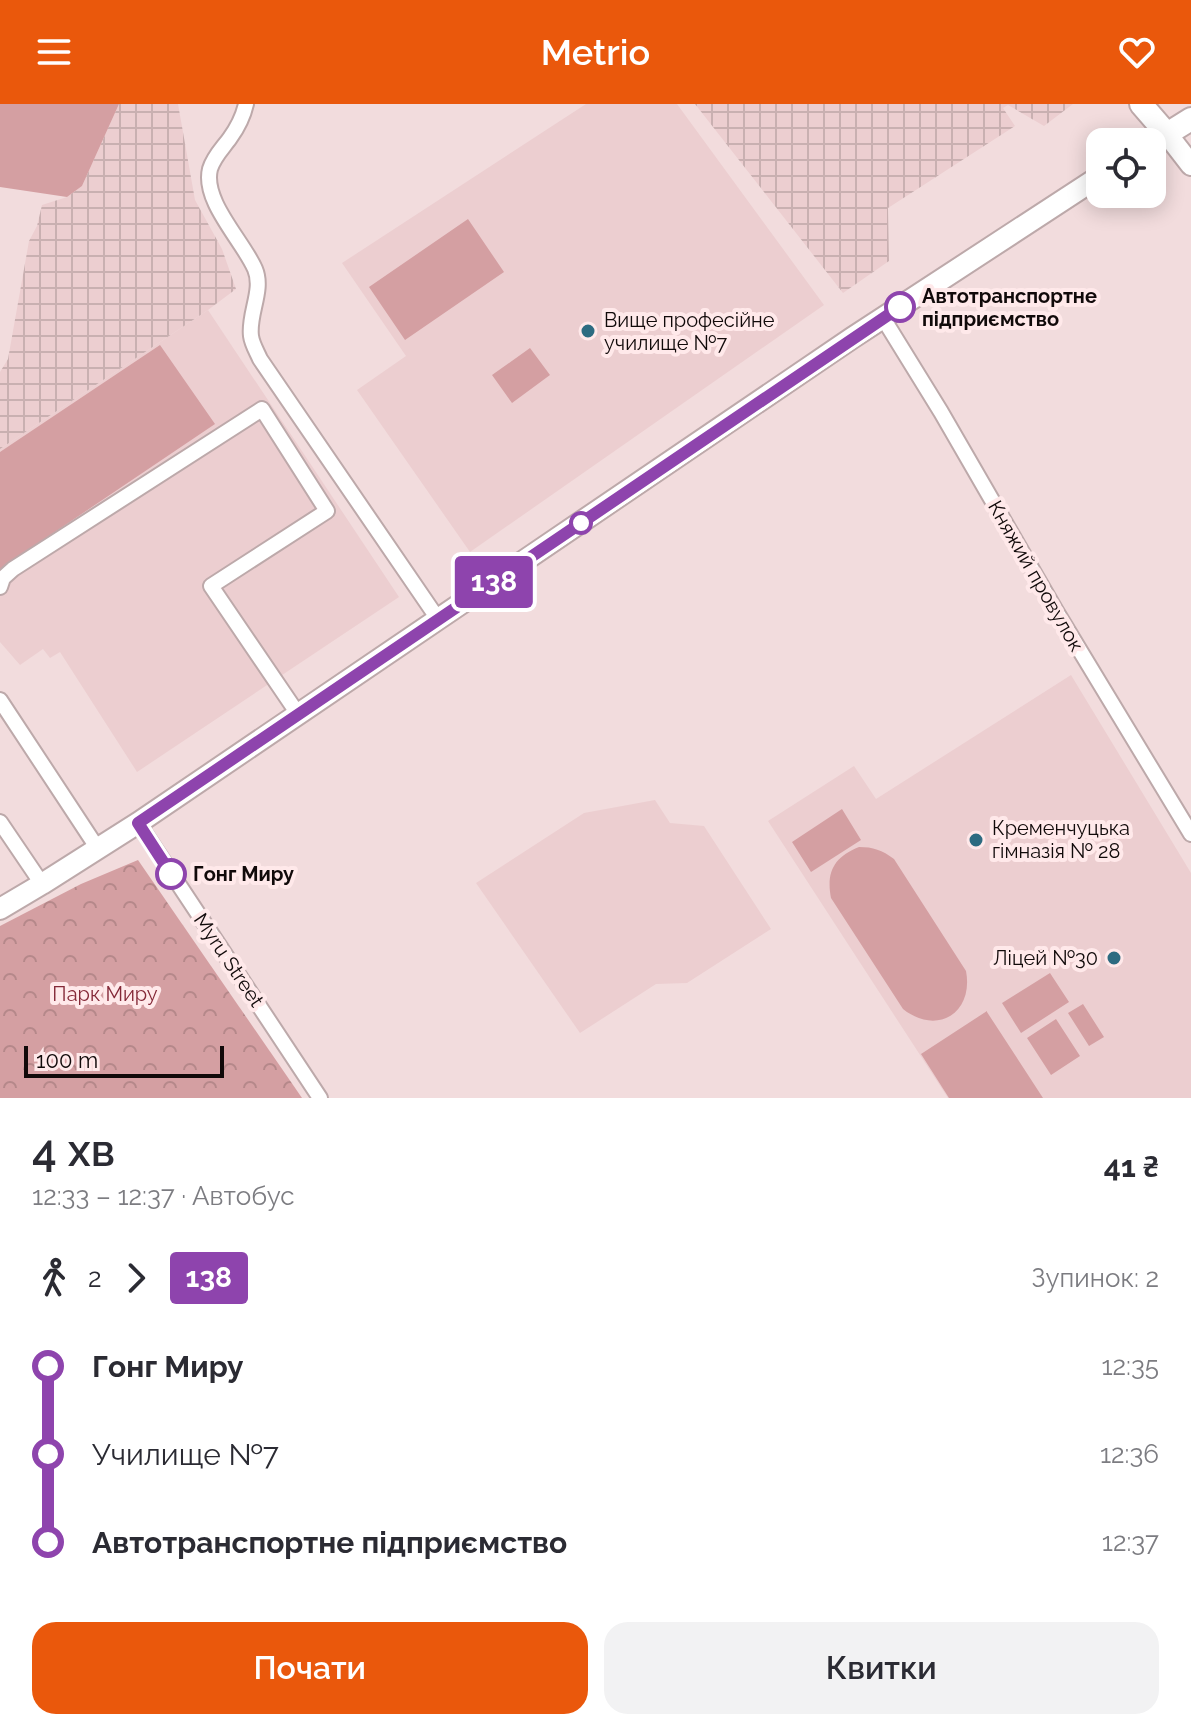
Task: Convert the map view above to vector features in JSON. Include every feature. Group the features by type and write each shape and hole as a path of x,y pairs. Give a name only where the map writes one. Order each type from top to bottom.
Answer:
{"main road":[{"path":"1141,104 1154,128"},
{"path":"1166,135 1191,119"}],"street":[{"path":"246,104 242,118 210,170 210,188 221,214 256,271 258,289 251,337 260,359 438,619"},
{"path":"1166,144 1191,165"},
{"path":"0,909 138,823 883,318 1086,185"},
{"name":"Княжий провулок","path":"883,318 1191,834"},
{"path":"0,587 3,578 13,569 262,409 327,511 211,586 298,714"},
{"path":"0,700 98,849"},
{"path":"0,822 42,884"},
{"name":"Myru Street","path":"138,823 320,1098"}],"shaded area":[{"path":"119,104 178,104 195,200 222,249 236,289 0,449 0,372 8,359 29,241 37,226 42,205 67,197 82,186"},
{"name":"Вище професійне училище №7","path":"586,104 677,104 824,305 470,552 357,390 406,356 342,263"},
{"path":"695,104 1073,104 1044,126 1008,105 1003,108 1015,126 888,208 889,261 843,293"},
{"path":"208,310 399,597 137,772 60,652 50,658 43,649 20,665 0,642 0,449"},
{"name":"Кременчуцька гімназія № 28","path":"1071,675 1191,873 1191,1098 948,1098 768,821 854,766 876,799"},
{"path":"655,800 670,823 704,826 771,929 687,983 656,984 580,1033 476,883 584,813"}],"green space":[{"path":"0,104 119,104 82,186 67,197 0,187"},
{"path":"468,219 504,272 405,340 369,287"},
{"path":"160,345 215,424 0,569 0,452"},
{"path":"530,348 550,375 512,403 492,375"},
{"path":"842,809 861,840 811,872 792,842"},
{"path":"859,847 877,850 894,859 966,971 964,998 959,1009 950,1016 928,1020 903,1009 831,898 830,880 834,866 843,856"},
{"name":"Парк Миру","path":"138,860 302,1098 0,1098 0,926 81,884"},
{"path":"1050,973 1069,1002 1021,1033 1002,1003"},
{"path":"1083,1004 1104,1037 1089,1046 1068,1013"},
{"path":"987,1011 1043,1098 949,1098 921,1054"},
{"path":"1056,1019 1080,1056 1051,1075 1027,1038"}],"bus line":[{"name":"138","path":"171,874 138,823 900,307"}],"place":[{"name":"Автотранспортне підприємство","path":"900,307"},
{"name":"Вище професійне училище №7","path":"588,331"},
{"name":"Кременчуцька гімназія № 28","path":"976,840"},
{"name":"Гонг Миру","path":"171,874"},
{"name":"Ліцей №30","path":"1114,958"}]}
